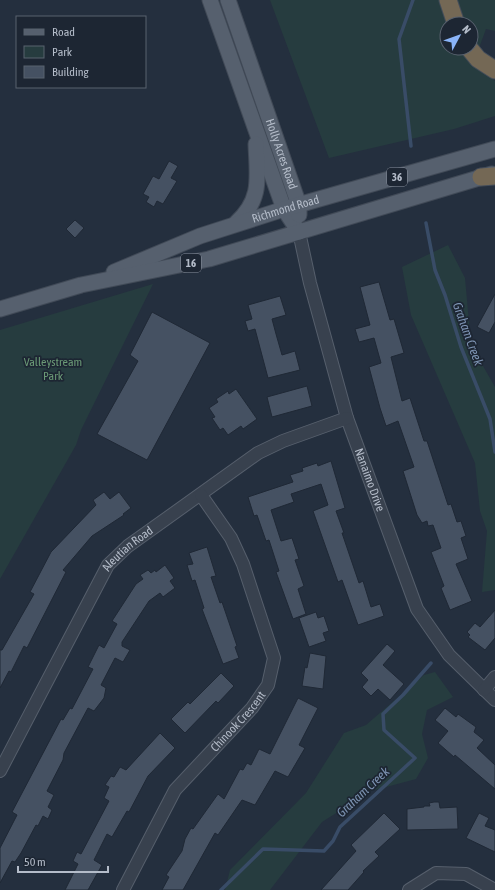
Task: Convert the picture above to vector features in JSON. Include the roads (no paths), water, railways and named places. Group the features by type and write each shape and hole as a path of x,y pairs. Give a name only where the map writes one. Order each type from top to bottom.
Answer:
{"highway":[{"path":"448,0 453,16"},
{"path":"476,56 495,70"}],"main road":[{"name":"Holly Acres Road","path":"210,0 284,209 299,232"},
{"name":"Holly Acres Road","path":"228,0 299,205 299,232"},
{"path":"234,225 248,212 254,198 257,178 256,130"},
{"name":"Richmond Road","path":"81,285 200,236 284,209 495,149"},
{"name":"Richmond Road","path":"0,309 81,285 209,259 490,175"}],"street":[{"name":"Nanaimo Drive","path":"299,232 310,283 346,418 417,609 449,655 495,700"},
{"name":"Aleutian Road","path":"0,771 108,564 128,546 258,453 283,441 346,418"},
{"name":"Chinook Crescent","path":"123,890 175,790 252,708 268,685 274,658 243,564 231,538 201,495"},
{"path":"484,690 495,677"},
{"path":"409,890 436,873 466,874 495,890"}],"waterway":[{"name":"Graham Creek","path":"411,146 399,39 413,0"},
{"name":"Graham Creek","path":"426,223 435,270 445,295 461,347 490,419 495,452"},
{"name":"Graham Creek","path":"221,890 263,849 324,851 333,841 340,827 415,758 384,730 383,714 403,695 431,663"}],"park label":[{"name":"Valleystream Park","path":"53,369"}]}
